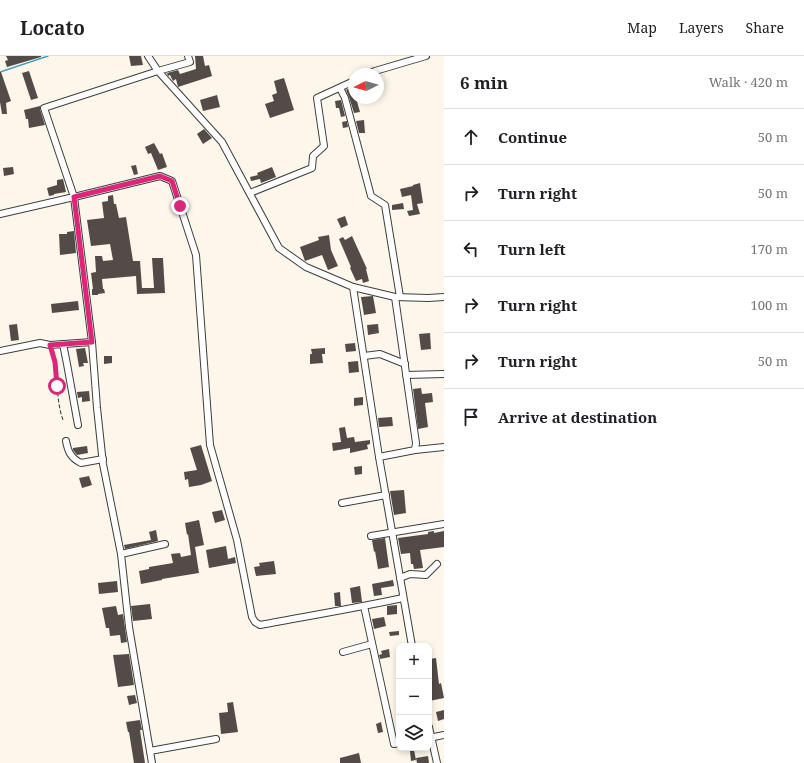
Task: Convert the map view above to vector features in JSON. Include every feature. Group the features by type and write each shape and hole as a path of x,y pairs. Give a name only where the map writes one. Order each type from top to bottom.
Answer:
{"street":[{"path":"148,56 158,70 222,142 279,248 306,267 353,287 398,297 444,297"},
{"path":"152,763 129,627 121,554 103,459 92,342 74,197 44,108 158,70 190,62 188,56"},
{"path":"384,68 426,56"},
{"path":"250,193 312,168 313,156 324,146 317,98 348,83"},
{"path":"340,88 345,98 371,196 385,205 416,443 415,450"},
{"path":"0,214 160,176 172,181 196,255 210,445 237,540 252,617 255,622 260,625 403,598"},
{"path":"353,287 379,457 411,643"},
{"path":"0,351 40,343 50,345 92,342"},
{"path":"62,344 68,364 78,425"},
{"path":"364,356 380,354 405,364"},
{"path":"406,375 444,374"},
{"path":"66,441 72,458 81,463 103,459"},
{"path":"379,457 415,450 444,447"},
{"path":"342,504 386,495"},
{"path":"372,536 444,524"},
{"path":"121,554 165,544"},
{"path":"400,578 410,574 426,575 438,564"},
{"path":"364,606 394,744 396,744"},
{"path":"343,652 372,644"},
{"path":"432,738 444,736"},
{"path":"150,751 216,739"},
{"path":"432,745 437,763"}],"path":[{"path":"50,345 55,362 59,403 64,420"}],"building":[{"path":"6,56 41,57 7,67 5,61 8,60"},
{"path":"129,56 141,56 143,65 131,66"},
{"path":"195,56 203,56 205,66 209,65 212,76 178,87 176,79 173,81 167,73 178,70 180,74 196,69"},
{"path":"29,71 38,98 31,100 22,73"},
{"path":"0,72 11,101 6,103 7,114 2,114 0,102"},
{"path":"284,78 294,110 270,118 265,104 274,101 272,95 277,93 274,81"},
{"path":"217,95 220,107 203,111 200,100"},
{"path":"341,100 345,116 341,117 339,108 336,108 335,101"},
{"path":"351,104 358,104 360,112 354,113"},
{"path":"40,106 45,125 29,128 28,119 26,119 24,110"},
{"path":"364,120 365,133 359,133 356,121"},
{"path":"347,121 348,127 343,128 342,122"},
{"path":"204,129 212,138 203,144 197,134"},
{"path":"154,143 160,154 162,153 167,167 158,170 151,153 148,154 145,147"},
{"path":"136,165 138,174 134,175 131,166"},
{"path":"13,167 14,174 4,176 3,168"},
{"path":"272,167 276,177 261,183 260,179 251,181 250,177 258,175 257,173"},
{"path":"63,179 66,192 49,196 47,188 57,185 57,180"},
{"path":"420,183 423,203 417,204 420,214 409,216 407,211 413,210 411,195 402,197 400,189"},
{"path":"113,195 114,204 116,204 119,218 126,217 133,261 140,261 142,288 154,288 152,258 163,258 165,293 137,294 136,276 102,279 105,293 92,295 93,289 91,273 96,272 95,256 102,256 103,261 113,260 110,244 91,246 87,220 104,218 102,202 108,201 108,196"},
{"path":"403,203 404,209 392,210 392,205"},
{"path":"345,216 348,225 341,228 337,219"},
{"path":"74,231 76,253 60,255 59,234 67,234 67,232"},
{"path":"329,235 331,250 338,266 328,270 322,255 305,261 300,247 319,240 318,237"},
{"path":"352,236 367,269 369,281 363,283 362,279 356,281 339,239 343,237 345,240"},
{"path":"373,296 376,313 364,315 361,297"},
{"path":"78,301 79,310 52,313 51,304"},
{"path":"17,324 19,340 11,341 9,325"},
{"path":"378,324 379,333 368,335 367,325"},
{"path":"430,333 431,349 421,350 419,334"},
{"path":"355,343 356,351 346,352 345,344"},
{"path":"85,348 88,363 83,363 84,366 79,367 76,349"},
{"path":"325,348 325,354 322,354 323,363 310,364 310,354 312,354 311,349"},
{"path":"104,356 112,356 112,363 104,364"},
{"path":"358,361 359,372 349,373 348,362"},
{"path":"421,388 422,394 432,393 433,402 425,403 428,427 418,429 413,389"},
{"path":"89,391 90,401 82,402 82,397 78,398 77,392"},
{"path":"363,397 363,405 354,406 354,398"},
{"path":"392,417 393,426 379,427 378,418"},
{"path":"345,427 347,438 354,437 355,442 370,440 370,444 367,445 368,449 350,453 350,448 333,451 332,443 341,442 339,428"},
{"path":"201,445 212,481 189,487 188,479 185,480 184,472 197,470 190,448"},
{"path":"87,446 88,453 77,455 73,450 73,448"},
{"path":"362,466 362,474 355,475 354,467"},
{"path":"89,476 92,485 82,488 79,478"},
{"path":"404,490 406,513 394,515 390,491"},
{"path":"222,510 225,520 215,523 212,512"},
{"path":"199,520 204,545 195,547 199,573 141,584 139,571 149,569 149,567 173,563 171,554 180,553 181,557 191,555 185,523"},
{"path":"156,530 158,541 125,549 124,545 151,540 149,532"},
{"path":"434,531 434,533 444,531 444,547 420,550 423,568 414,569 413,564 411,564 410,553 401,554 398,538 428,534 428,532"},
{"path":"385,538 389,567 378,569 372,540"},
{"path":"226,546 228,559 235,557 236,563 209,568 206,550"},
{"path":"274,561 276,574 256,576 254,567 260,566 259,563"},
{"path":"393,580 394,586 381,588 382,595 374,596 372,584"},
{"path":"117,581 118,592 99,594 98,583"},
{"path":"360,586 362,602 352,603 350,588"},
{"path":"340,592 341,606 335,606 334,593"},
{"path":"150,604 152,619 133,621 131,606"},
{"path":"397,605 397,614 387,615 387,606"},
{"path":"116,606 118,615 123,614 127,642 121,643 120,635 110,636 109,628 106,628 102,608"},
{"path":"384,617 386,626 374,629 372,619"},
{"path":"399,631 399,635 390,636 389,632"},
{"path":"389,649 390,657 380,659 379,655 382,654 381,651"},
{"path":"129,654 134,685 118,687 113,655"},
{"path":"436,658 439,684 441,683 444,698 432,700 432,679 432,659"},
{"path":"135,695 137,703 129,705 127,696"},
{"path":"233,702 238,732 221,734 219,713 228,712 227,703"},
{"path":"444,710 444,719 438,721 436,712"},
{"path":"140,720 145,763 134,763 126,722"},
{"path":"381,722 383,732 378,733 376,724"},
{"path":"410,751 414,751 416,760 411,761"},
{"path":"359,753 361,763 340,763 340,758"},
{"path":"428,756 429,763 417,763 416,758"}],"waterway":[{"path":"0,72 48,56"}],"route":[{"path":"57,386 55,362 50,345 92,342 74,197 160,176 172,181 180,206"}]}
